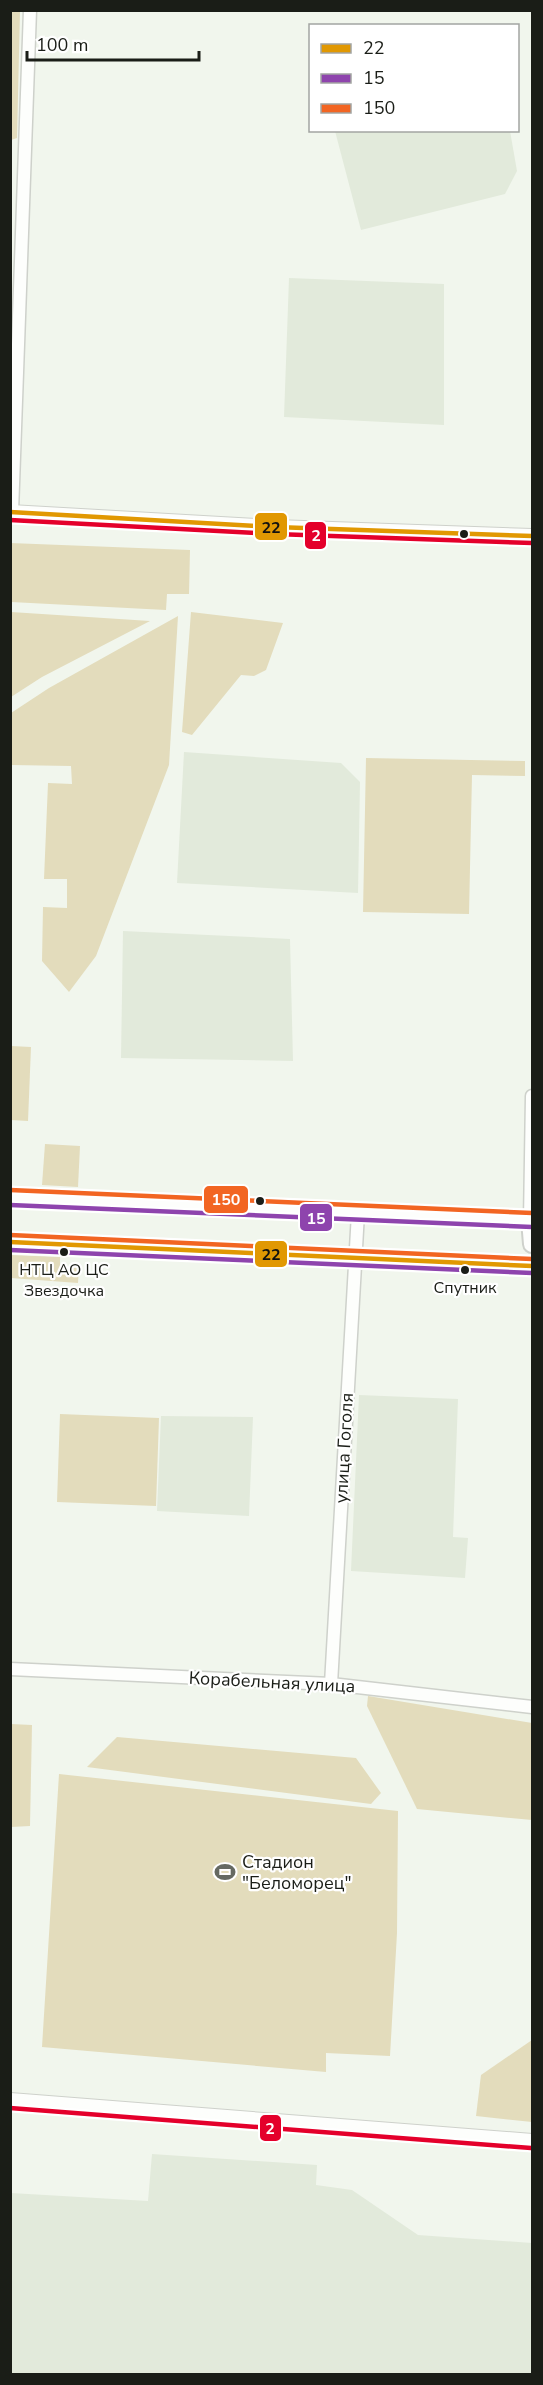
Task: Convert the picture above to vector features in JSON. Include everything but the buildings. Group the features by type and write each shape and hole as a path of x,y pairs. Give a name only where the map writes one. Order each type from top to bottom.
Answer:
{"main road":[{"path":"10,1197 531,1219 532,1244"},
{"path":"10,1242 532,1266"}],"street":[{"path":"30,10 11,512 275,527 532,536"},
{"path":"531,1219 532,1095"},
{"name":"улица Гоголя","path":"331,1684 358,1213"},
{"name":"Корабельная улица","path":"10,1669 331,1684 532,1707"},
{"path":"10,2100 532,2141"}],"shaded area":[{"path":"11,10 20,11 17,138 11,140"},
{"path":"335,132 510,132 517,171 505,194 361,230"},
{"path":"289,278 444,284 444,425 284,417"},
{"path":"10,543 190,550 189,594 167,594 166,610 11,602"},
{"path":"11,612 150,621 42,677 11,697"},
{"path":"191,612 283,623 266,670 254,676 241,675 192,735 182,732"},
{"path":"178,616 169,765 96,956 69,992 42,961 43,907 67,908 67,879 44,879 48,783 72,784 71,766 11,765 11,713 49,688"},
{"path":"184,752 341,763 360,782 358,893 177,883"},
{"path":"366,758 525,761 525,776 472,775 469,914 363,912"},
{"path":"123,931 290,939 293,1061 121,1058"},
{"path":"11,1046 31,1047 28,1121 11,1120"},
{"path":"45,1144 80,1146 78,1187 42,1185"},
{"path":"11,1255 60,1257 60,1267 79,1268 78,1283 11,1278"},
{"path":"359,1395 458,1399 453,1537 468,1538 465,1578 351,1571"},
{"path":"60,1414 159,1418 156,1506 57,1502"},
{"path":"161,1416 253,1417 249,1516 157,1511"},
{"path":"368,1696 532,1723 532,1820 417,1809 367,1706"},
{"path":"11,1724 32,1725 30,1826 11,1827"},
{"path":"117,1737 356,1758 381,1793 371,1804 87,1767"},
{"name":"Стадион \"Беломорец\"","path":"59,1774 398,1811 397,1933 390,2056 326,2053 326,2072 42,2047"},
{"path":"532,2040 532,2122 476,2116 481,2075"},
{"path":"152,2154 317,2165 316,2185 352,2190 418,2235 532,2243 532,2374 11,2374 11,2193 148,2201"}],"transit line":[{"name":"22","path":"10,512 275,527 532,536"},
{"name":"2","path":"10,520 275,534 532,543"},
{"name":"150","path":"10,1190 532,1213"},
{"name":"15","path":"10,1205 532,1227"},
{"name":"150","path":"10,1235 532,1259"},
{"name":"22","path":"10,1242 532,1266"},
{"name":"15","path":"10,1250 532,1273"},
{"name":"2","path":"10,2108 531,2148"}],"place":[{"name":"НТЦ АО ЦС Звездочка","path":"64,1252"},
{"name":"Спутник","path":"465,1270"},
{"name":"Стадион \"Беломорец\"","path":"225,1872"}]}
